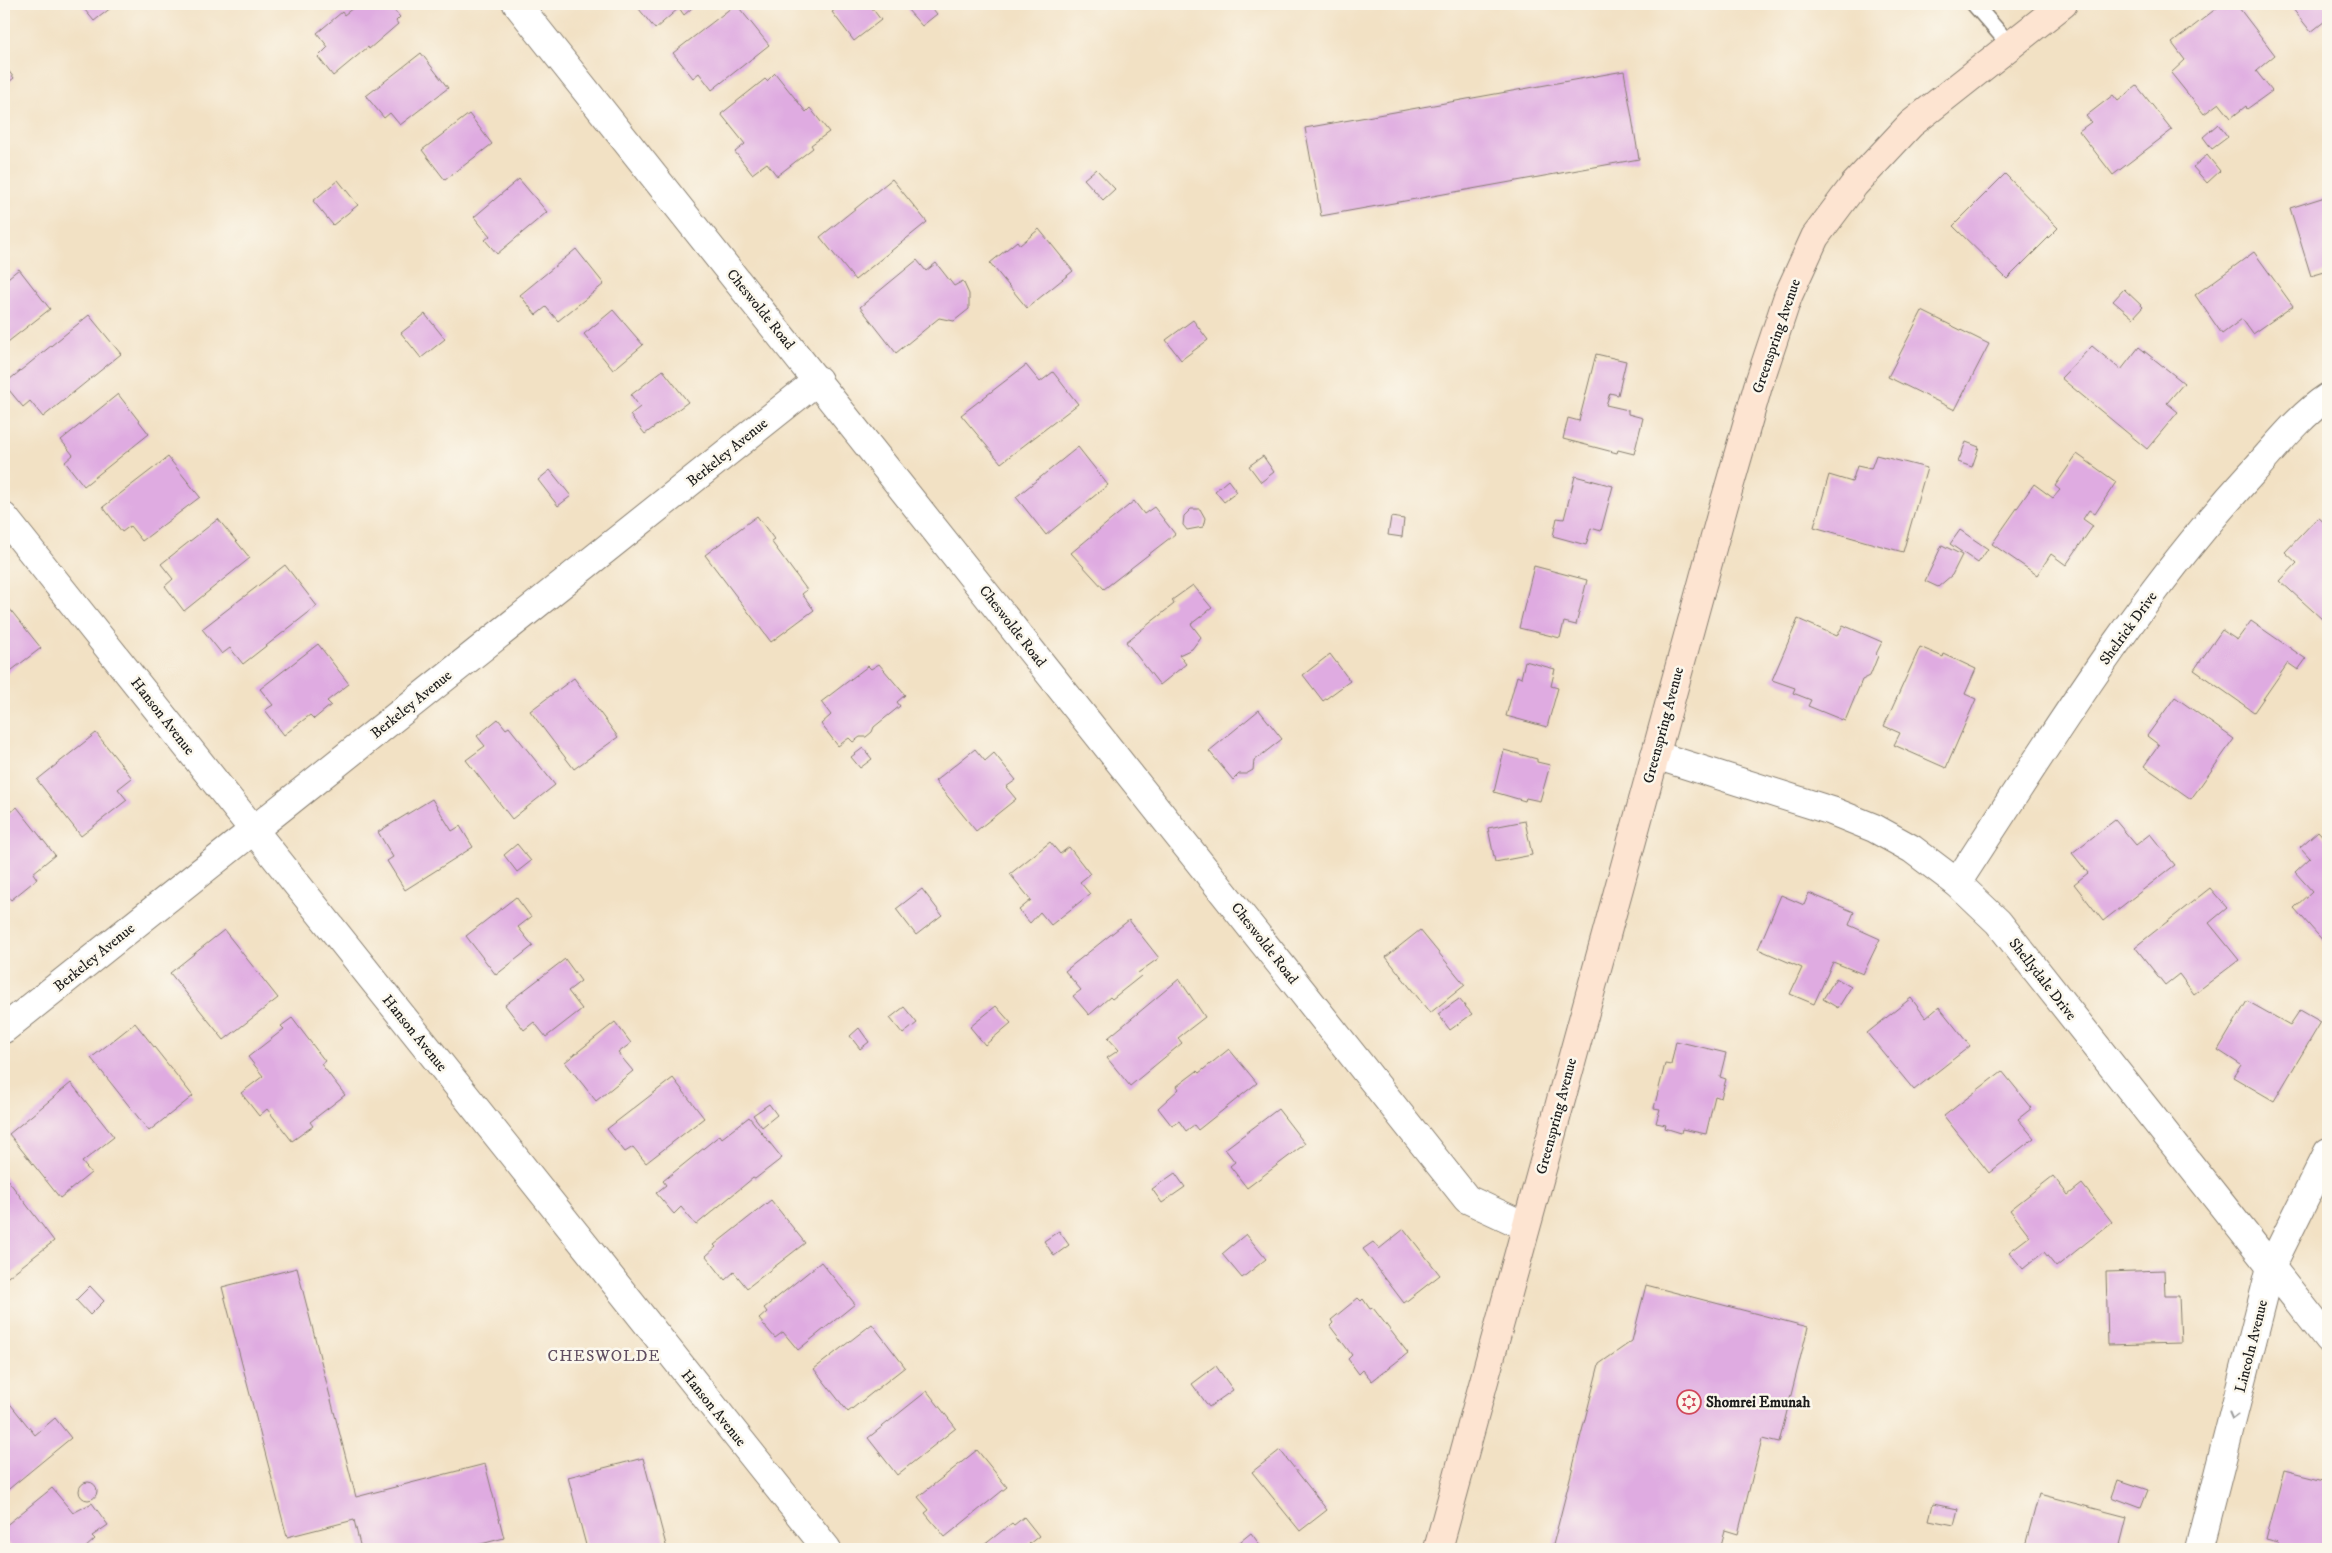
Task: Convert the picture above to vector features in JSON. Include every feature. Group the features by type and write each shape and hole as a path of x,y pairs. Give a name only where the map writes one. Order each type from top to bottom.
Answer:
{"main road":[{"name":"Greenspring Avenue","path":"1438,1549 1758,386 1788,296 1815,237 1854,185 1911,124 2063,4"}],"street":[{"name":"Cheswolde Road","path":"517,4 1467,1198 1526,1226"},
{"name":"Berkeley Avenue","path":"4,1029 818,380"},
{"name":"Shelrick Drive","path":"1957,883 2088,683 2143,605 2211,518 2285,438 2328,397"},
{"name":"Hanson Avenue","path":"4,516 827,1549"},
{"name":"Shellydale Drive","path":"1655,755 1840,814 1874,828 1912,849 1957,883 1998,922 2328,1339"},
{"name":"Lincoln Avenue","path":"2199,1549 2271,1267 2328,1152"}],"lane":[{"path":"1974,4 2010,45"}],"building":[{"path":"80,4 116,4 94,21"},
{"path":"358,4 382,4 387,10 391,7 400,17 396,21 398,24 333,76 318,57 328,47 317,33 342,12 344,15"},
{"path":"635,4 688,4 692,8 684,15 679,8 655,29"},
{"path":"736,4 769,45 712,90 699,73 693,78 673,53"},
{"path":"843,4 869,4 881,20 854,41 832,12"},
{"path":"913,4 929,4 937,14 922,26 907,9"},
{"path":"2222,4 2236,4 2275,55 2256,71 2272,91 2247,109 2246,106 2231,118 2219,103 2204,114 2171,73 2185,60 2172,43"},
{"path":"2289,4 2328,4 2328,25 2325,21 2311,32"},
{"path":"421,53 448,88 400,125 390,113 384,118 366,96"},
{"path":"4,65 14,78 4,86"},
{"path":"1624,71 1639,159 1321,216 1305,128"},
{"path":"775,73 806,112 810,108 829,132 811,145 813,148 777,176 767,163 752,174 735,152 745,144 721,114 765,79 767,81"},
{"path":"2137,86 2172,130 2113,175 2079,131 2091,122 2086,116 2113,95 2118,101"},
{"path":"469,114 492,144 445,180 422,150"},
{"path":"2218,124 2228,137 2212,149 2203,137"},
{"path":"2207,155 2220,171 2207,183 2193,167"},
{"path":"1096,169 1115,189 1103,200 1084,179"},
{"path":"2005,174 2058,228 2007,279 1953,226"},
{"path":"519,179 547,212 497,254 485,240 490,236 474,217"},
{"path":"892,179 927,222 855,280 820,237"},
{"path":"338,180 358,205 333,225 313,201"},
{"path":"2328,196 2328,271 2311,276 2290,208"},
{"path":"1039,229 1073,271 1027,308 990,263 1017,241 1020,245"},
{"path":"576,249 604,284 558,321 546,307 536,315 520,295"},
{"path":"2254,252 2293,306 2253,334 2242,319 2222,334 2195,295"},
{"path":"917,260 926,271 936,263 954,286 963,281 969,294 969,309 954,321 939,318 896,353 860,307"},
{"path":"19,269 50,309 4,345 4,281"},
{"path":"2124,289 2143,307 2133,318 2113,301"},
{"path":"613,310 643,345 613,370 584,334"},
{"path":"1922,311 1989,344 1955,410 1888,377"},
{"path":"425,314 445,339 421,358 401,333"},
{"path":"89,315 121,354 43,417 30,401 23,407 4,384"},
{"path":"1193,320 1208,340 1181,360 1166,340"},
{"path":"2092,346 2121,370 2139,347 2184,383 2167,403 2178,412 2147,449 2061,378"},
{"path":"1596,354 1626,361 1618,395 1610,393 1606,405 1628,410 1628,414 1643,418 1634,454 1618,450 1617,453 1563,439 1568,418 1579,421"},
{"path":"1026,365 1040,382 1053,372 1078,404 1001,463 961,415"},
{"path":"663,370 688,402 645,434 630,415 640,407 631,395"},
{"path":"118,394 149,434 84,486 65,462 73,455 61,440"},
{"path":"1966,442 1979,447 1972,467 1958,462"},
{"path":"1078,447 1108,485 1046,535 1016,497"},
{"path":"2077,454 2116,482 2095,514 2089,510 2083,519 2093,526 2066,565 2051,554 2037,575 1992,544 2034,484 2053,498 2060,490 2055,486"},
{"path":"1876,455 1927,468 1903,552 1814,527 1829,475 1852,482 1857,466 1871,469"},
{"path":"1263,456 1274,472 1261,482 1249,466"},
{"path":"168,457 200,497 142,541 130,526 122,532 103,507"},
{"path":"550,470 571,496 558,506 538,480"},
{"path":"1575,476 1613,486 1601,531 1591,528 1586,545 1553,536 1557,518 1564,519"},
{"path":"1228,480 1237,492 1224,502 1215,491"},
{"path":"1134,501 1144,514 1154,507 1175,534 1104,589 1071,553"},
{"path":"1191,509 1200,509 1205,518 1203,527 1187,530 1183,525 1184,516"},
{"path":"757,516 774,539 771,541 807,590 802,594 814,610 771,642 705,555"},
{"path":"1391,517 1404,519 1402,537 1388,535"},
{"path":"2318,517 2328,526 2328,614 2323,620 2280,581 2297,563 2285,552"},
{"path":"218,519 250,558 184,611 165,586 173,579 161,564"},
{"path":"1960,530 1988,549 1978,563 1950,544"},
{"path":"1942,545 1962,555 1952,575 1938,587 1925,581"},
{"path":"285,565 317,606 243,664 230,648 222,654 202,629"},
{"path":"1534,566 1587,580 1576,625 1564,622 1560,638 1519,628"},
{"path":"1193,585 1212,608 1191,624 1201,637 1192,649 1179,655 1186,664 1160,685 1126,642 1174,604 1172,600"},
{"path":"4,604 41,648 4,676"},
{"path":"1798,619 1837,636 1843,625 1882,642 1876,654 1878,656 1870,676 1862,680 1845,721 1808,706 1811,700 1793,693 1795,688 1772,680"},
{"path":"2251,621 2306,659 2298,670 2288,663 2254,712 2194,670 2222,630 2237,640"},
{"path":"318,644 349,684 327,701 331,705 314,719 310,715 284,735 265,710 273,705 260,689"},
{"path":"1920,647 1943,657 1944,654 1976,669 1965,694 1976,699 1946,768 1894,745 1900,733 1884,726"},
{"path":"1330,654 1350,681 1323,701 1303,675"},
{"path":"1525,661 1555,669 1551,686 1558,688 1547,727 1506,716 1517,676 1521,678"},
{"path":"879,664 905,695 897,702 900,706 874,727 872,732 866,737 860,737 853,742 849,738 838,746 821,724 831,715 821,702 868,666 871,669"},
{"path":"574,678 618,737 574,769 530,711"},
{"path":"2175,697 2234,739 2191,799 2144,766 2159,745 2147,736"},
{"path":"1259,710 1282,739 1254,761 1253,770 1246,774 1239,774 1233,780 1209,751"},
{"path":"498,719 506,729 509,727 555,785 512,819 466,760 485,746 477,736"},
{"path":"96,733 132,778 118,789 127,800 81,836 37,780"},
{"path":"863,748 872,759 860,768 851,757"},
{"path":"975,749 985,761 994,753 1016,780 1006,787 1016,799 976,831 935,781"},
{"path":"1504,750 1537,759 1537,762 1550,765 1540,801 1526,798 1525,801 1494,792"},
{"path":"432,799 452,831 460,826 473,847 405,890 387,861 393,857 378,832"},
{"path":"17,807 55,855 33,873 37,879 11,900 4,891 4,818"},
{"path":"2115,820 2136,845 2150,834 2175,865 2103,921 2074,884 2088,873 2072,853"},
{"path":"1525,821 1532,855 1495,862 1488,828"},
{"path":"2318,831 2328,842 2328,940 2325,943 2294,908 2312,891 2295,872 2310,858 2300,847"},
{"path":"1050,842 1060,854 1069,847 1090,874 1080,882 1090,894 1051,925 1040,912 1030,923 1019,910 1031,900 1010,874"},
{"path":"517,844 531,861 517,872 504,855"},
{"path":"2210,888 2227,908 2209,923 2239,960 2194,994 2179,974 2165,985 2135,947"},
{"path":"922,889 942,915 916,935 896,909"},
{"path":"1809,893 1854,912 1849,925 1880,939 1863,974 1833,962 1814,1004 1790,994 1802,968 1758,949 1781,895 1804,905"},
{"path":"516,897 531,917 518,927 533,946 496,975 466,936"},
{"path":"1129,920 1159,958 1138,973 1141,976 1112,999 1110,997 1089,1015 1073,996 1081,990 1065,971"},
{"path":"224,930 278,998 224,1040 170,973"},
{"path":"1420,930 1465,985 1430,1013 1386,957"},
{"path":"565,959 581,981 568,991 582,1009 546,1037 534,1022 524,1030 505,1005"},
{"path":"1836,978 1851,987 1838,1008 1823,999"},
{"path":"1179,979 1205,1017 1178,1038 1182,1043 1130,1086 1107,1058 1119,1050 1108,1038"},
{"path":"1911,998 1926,1018 1939,1007 1970,1046 1914,1090 1867,1033"},
{"path":"1459,999 1472,1014 1450,1030 1438,1014"},
{"path":"2247,1001 2290,1025 2300,1010 2321,1022 2274,1101 2233,1077 2241,1065 2218,1050"},
{"path":"996,1006 1011,1023 985,1045 970,1027"},
{"path":"904,1007 917,1023 903,1034 890,1018"},
{"path":"292,1018 325,1061 321,1064 345,1095 310,1122 313,1126 292,1141 267,1109 259,1116 241,1093 263,1076 248,1057 284,1029 281,1026"},
{"path":"615,1022 631,1043 618,1053 633,1071 596,1101 565,1062"},
{"path":"135,1023 193,1096 149,1131 91,1058"},
{"path":"859,1028 869,1042 860,1049 850,1036"},
{"path":"1676,1041 1726,1053 1720,1077 1726,1079 1721,1098 1715,1096 1706,1134 1682,1129 1681,1133 1665,1128 1666,1125 1656,1123 1660,1109 1654,1108 1665,1064 1671,1065"},
{"path":"1229,1049 1257,1083 1198,1130 1194,1125 1186,1131 1179,1121 1172,1126 1158,1108 1179,1089 1177,1086 1197,1071 1199,1073"},
{"path":"2002,1071 2032,1108 2018,1119 2034,1138 1989,1173 1944,1116"},
{"path":"673,1078 704,1118 646,1163 633,1147 625,1152 607,1129"},
{"path":"71,1083 114,1137 82,1162 91,1173 60,1198 9,1134"},
{"path":"769,1104 777,1115 762,1127 753,1115"},
{"path":"1278,1109 1305,1144 1247,1188 1230,1166 1235,1162 1225,1149"},
{"path":"749,1117 782,1158 755,1179 753,1178 696,1225 681,1207 674,1214 656,1193 666,1185 663,1181 720,1135 722,1138"},
{"path":"1175,1173 1185,1187 1162,1203 1152,1189"},
{"path":"4,1175 54,1241 4,1280"},
{"path":"2053,1176 2068,1195 2082,1184 2112,1222 2056,1267 2044,1252 2023,1269 2009,1252 2030,1236 2010,1210"},
{"path":"771,1200 805,1243 747,1288 734,1272 725,1280 706,1256 716,1247 714,1245"},
{"path":"1404,1229 1440,1275 1404,1303 1363,1249 1373,1242 1379,1249"},
{"path":"1059,1231 1069,1245 1054,1256 1044,1241"},
{"path":"1246,1234 1266,1259 1242,1278 1222,1254"},
{"path":"821,1262 855,1304 798,1350 783,1332 775,1338 759,1319 767,1312 764,1308"},
{"path":"297,1268 356,1497 485,1464 504,1538 462,1549 361,1549 354,1520 287,1537 222,1287"},
{"path":"2164,1270 2165,1296 2179,1296 2181,1343 2108,1345 2106,1272"},
{"name":"Shomrei Emunah","path":"1646,1285 1808,1327 1779,1443 1762,1439 1738,1534 1725,1530 1720,1549 1552,1549 1599,1364 1632,1341"},
{"path":"90,1286 104,1301 90,1315 76,1300"},
{"path":"1358,1298 1361,1301 1363,1299 1370,1309 1373,1308 1408,1353 1372,1381 1363,1370 1359,1374 1348,1359 1352,1355 1330,1326 1333,1323 1331,1320"},
{"path":"872,1324 905,1367 848,1412 814,1369"},
{"path":"1216,1366 1233,1390 1209,1407 1192,1384"},
{"path":"927,1391 956,1428 897,1475 868,1438"},
{"path":"7,1400 35,1435 55,1418 71,1438 4,1493 4,1403"},
{"path":"977,1450 1007,1487 945,1537 925,1513 929,1510 918,1497"},
{"path":"1280,1450 1327,1510 1300,1531 1252,1472"},
{"path":"643,1458 667,1549 587,1549 568,1477"},
{"path":"2284,1470 2328,1481 2328,1549 2277,1549 2278,1543 2266,1540"},
{"path":"2118,1480 2148,1490 2141,1508 2112,1497"},
{"path":"84,1482 92,1482 97,1487 95,1498 84,1500 79,1495 79,1487"},
{"path":"52,1488 73,1513 92,1503 108,1525 92,1536 95,1539 84,1549 13,1549 4,1538 4,1527"},
{"path":"2039,1494 2127,1517 2119,1549 2036,1549 2025,1546"},
{"path":"1933,1504 1958,1509 1954,1525 1929,1520"},
{"path":"1024,1517 1039,1536 1029,1544 1033,1549 979,1549 1012,1523 1014,1525"},
{"path":"1251,1533 1263,1549 1231,1549"}],"place":[{"name":"Shomrei Emunah","path":"1689,1402"}],"district":[{"name":"CHESWOLDE","path":"604,1355"}]}
